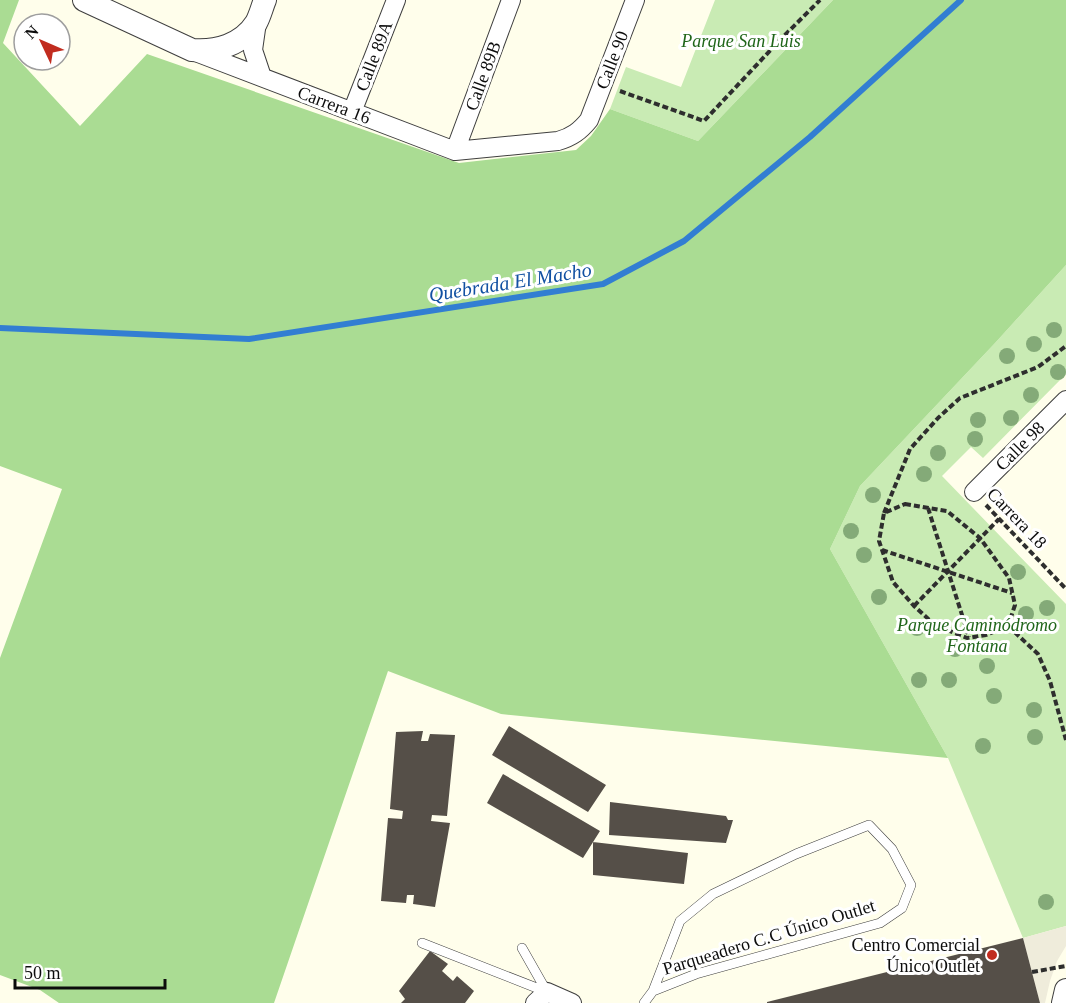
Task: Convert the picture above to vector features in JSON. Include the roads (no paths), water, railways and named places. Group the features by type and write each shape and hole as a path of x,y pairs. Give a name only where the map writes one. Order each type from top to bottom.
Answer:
{"street":[{"name":"Carrera 16","path":"84,0 192,50 455,151 558,141 571,137 589,120"},
{"path":"262,77 253,50 257,22 265,0"},
{"name":"Calle 89A","path":"352,112 396,0"},
{"name":"Calle 89B","path":"455,151 511,0"},
{"name":"Calle 90","path":"589,120 634,0"},
{"path":"192,50 217,50 228,46 239,40 257,22"},
{"name":"Calle 98","path":"974,492 1066,400"},
{"path":"1063,1003 1066,990"},
{"path":"541,998 572,1003"}],"lane":[{"name":"Parqueadero C.C Único Outlet","path":"644,1003 653,991 680,921 713,894 796,854 869,825 892,849 911,885 902,908 880,923 696,974 653,991"},
{"path":"422,943 541,998"},
{"path":"522,948 541,998"}],"waterway":[{"name":"Quebrada El Macho","path":"0,328 249,339 603,284 684,241 810,137 961,0"}],"place":[{"name":"Centro Comercial Único Outlet","path":"992,955"}],"park label":[{"name":"Parque San Luis","path":"741,41"},
{"name":"Parque Caminódromo Fontana","path":"977,635"}]}
